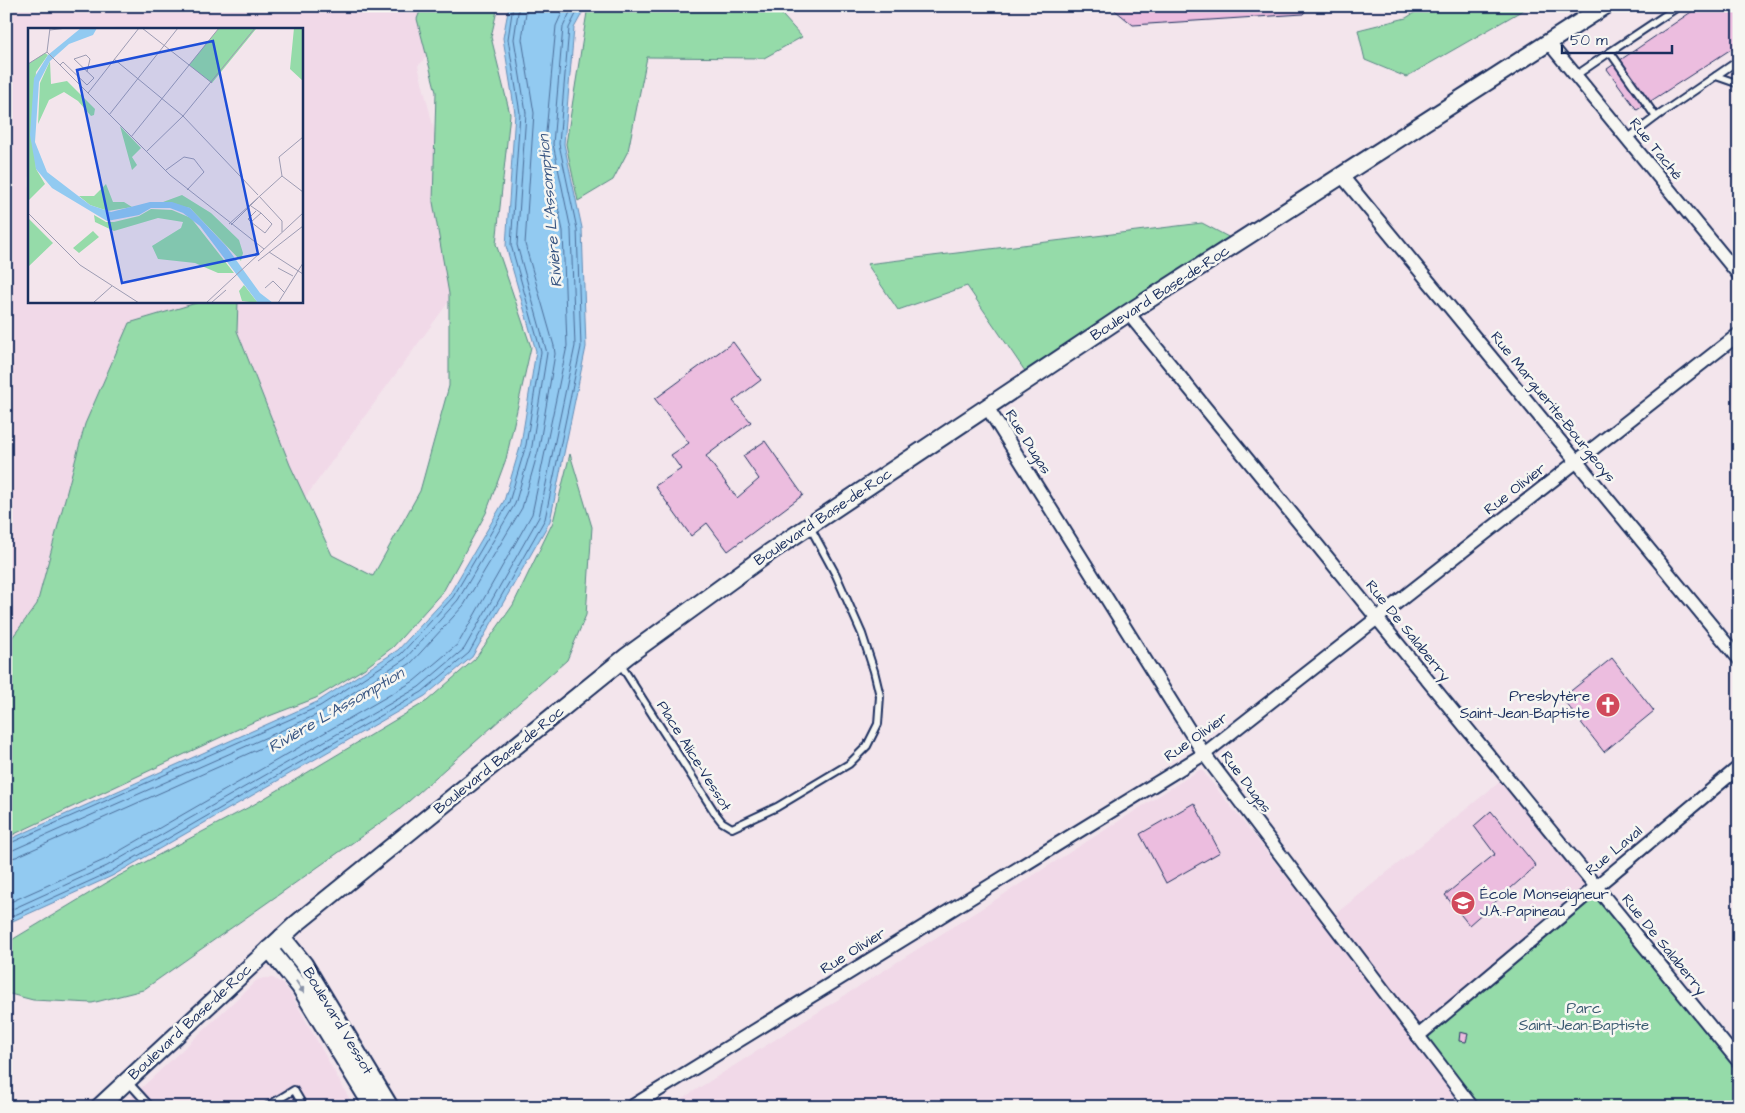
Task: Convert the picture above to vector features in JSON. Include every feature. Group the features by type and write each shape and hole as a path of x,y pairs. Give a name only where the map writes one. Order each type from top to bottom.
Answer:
{"street":[{"name":"Boulevard Base-de-Roc","path":"99,1107 282,937 326,899 619,662 770,552 1128,313 1605,6"},
{"name":"Rue Taché","path":"1549,43 1739,275"},
{"name":"Rue Marguerite-Bourgeoys","path":"1342,176 1739,659"},
{"name":"Rue De Salaberry","path":"1128,313 1739,1062"},
{"name":"Rue Olivier","path":"630,1107 1204,754 1739,334"},
{"name":"Rue Dugas","path":"987,408 1204,754 1472,1107"},
{"name":"Rue Laval","path":"1418,1036 1739,767"},
{"name":"Boulevard Vessot","path":"282,937 304,964 390,1107"},
{"name":"Boulevard Vessot","path":"269,949 300,987 373,1107"}],"lane":[{"path":"1575,76 1679,6"},
{"path":"1610,52 1656,118"},
{"path":"1627,138 1739,60"},
{"path":"1716,76 1739,84"},
{"name":"Place Alice-Vessot","path":"619,662 715,813 722,822 732,828 777,807 849,764 867,746 878,724 880,696 862,634 836,575 809,526"},
{"path":"127,1080 151,1107"},
{"path":"266,1107 294,1090 304,1107"}],"shaded area":[{"path":"6,6 475,6 418,66 451,197 458,289 277,536 6,684"},
{"path":"1201,769 1469,1107 669,1107"},
{"name":"École Monseigneur J.A.-Papineau","path":"1506,777 1596,887 1418,1036 1329,919"},
{"path":"273,978 283,984 291,994 354,1107 121,1107 257,980"}],"green space":[{"path":"422,6 498,6 491,37 510,114 496,244 531,347 506,459 486,513 444,590 393,647 365,668 316,698 251,723 6,838 6,646 37,604 85,424 129,323 200,302 238,302 237,331 290,465 332,555 373,576 420,491 449,386 449,294 433,202 436,92 417,19"},
{"path":"588,6 774,6 802,37 764,58 647,57 628,151 613,180 578,201 566,144"},
{"path":"1425,6 1530,6 1406,77 1365,60 1358,30 1406,18"},
{"path":"1202,223 1234,240 1027,374 967,286 898,310 867,264"},
{"path":"570,454 592,527 586,615 567,660 399,810 143,990 92,1003 33,1000 6,993 6,944 113,879 253,805 427,701 475,659 513,605 553,522"},
{"name":"Parc Saint-Jean-Baptiste","path":"1596,887 1739,1062 1739,1107 1474,1107 1418,1036"}],"water":[{"name":"Rivière L'Assomption","path":"509,6 586,6 574,28 564,144 582,228 586,347 550,521 472,657 425,696 112,876 6,924 6,841 317,702 398,650 449,595 504,501 521,444 536,351 506,246 515,113 503,38"}],"building":[{"path":"1110,6 1310,6 1303,14 1133,25"},
{"path":"1700,6 1739,6 1739,44 1637,110 1607,69"},
{"path":"733,342 761,380 733,401 751,422 706,456 737,498 759,479 743,456 765,441 803,495 728,551 707,523 691,536 655,486 681,469 671,455 689,443 655,399"},
{"name":"Presbytère Saint-Jean-Baptiste","path":"1612,658 1654,711 1604,752 1562,698"},
{"path":"1194,803 1220,852 1166,883 1140,834"},
{"path":"1491,811 1536,866 1469,925 1445,895 1495,854 1474,826"},
{"path":"1460,1032 1468,1034 1466,1042 1459,1041"}],"place":[{"name":"Presbytère Saint-Jean-Baptiste","path":"1608,705"},
{"name":"École Monseigneur J.A.-Papineau","path":"1463,903"}]}
